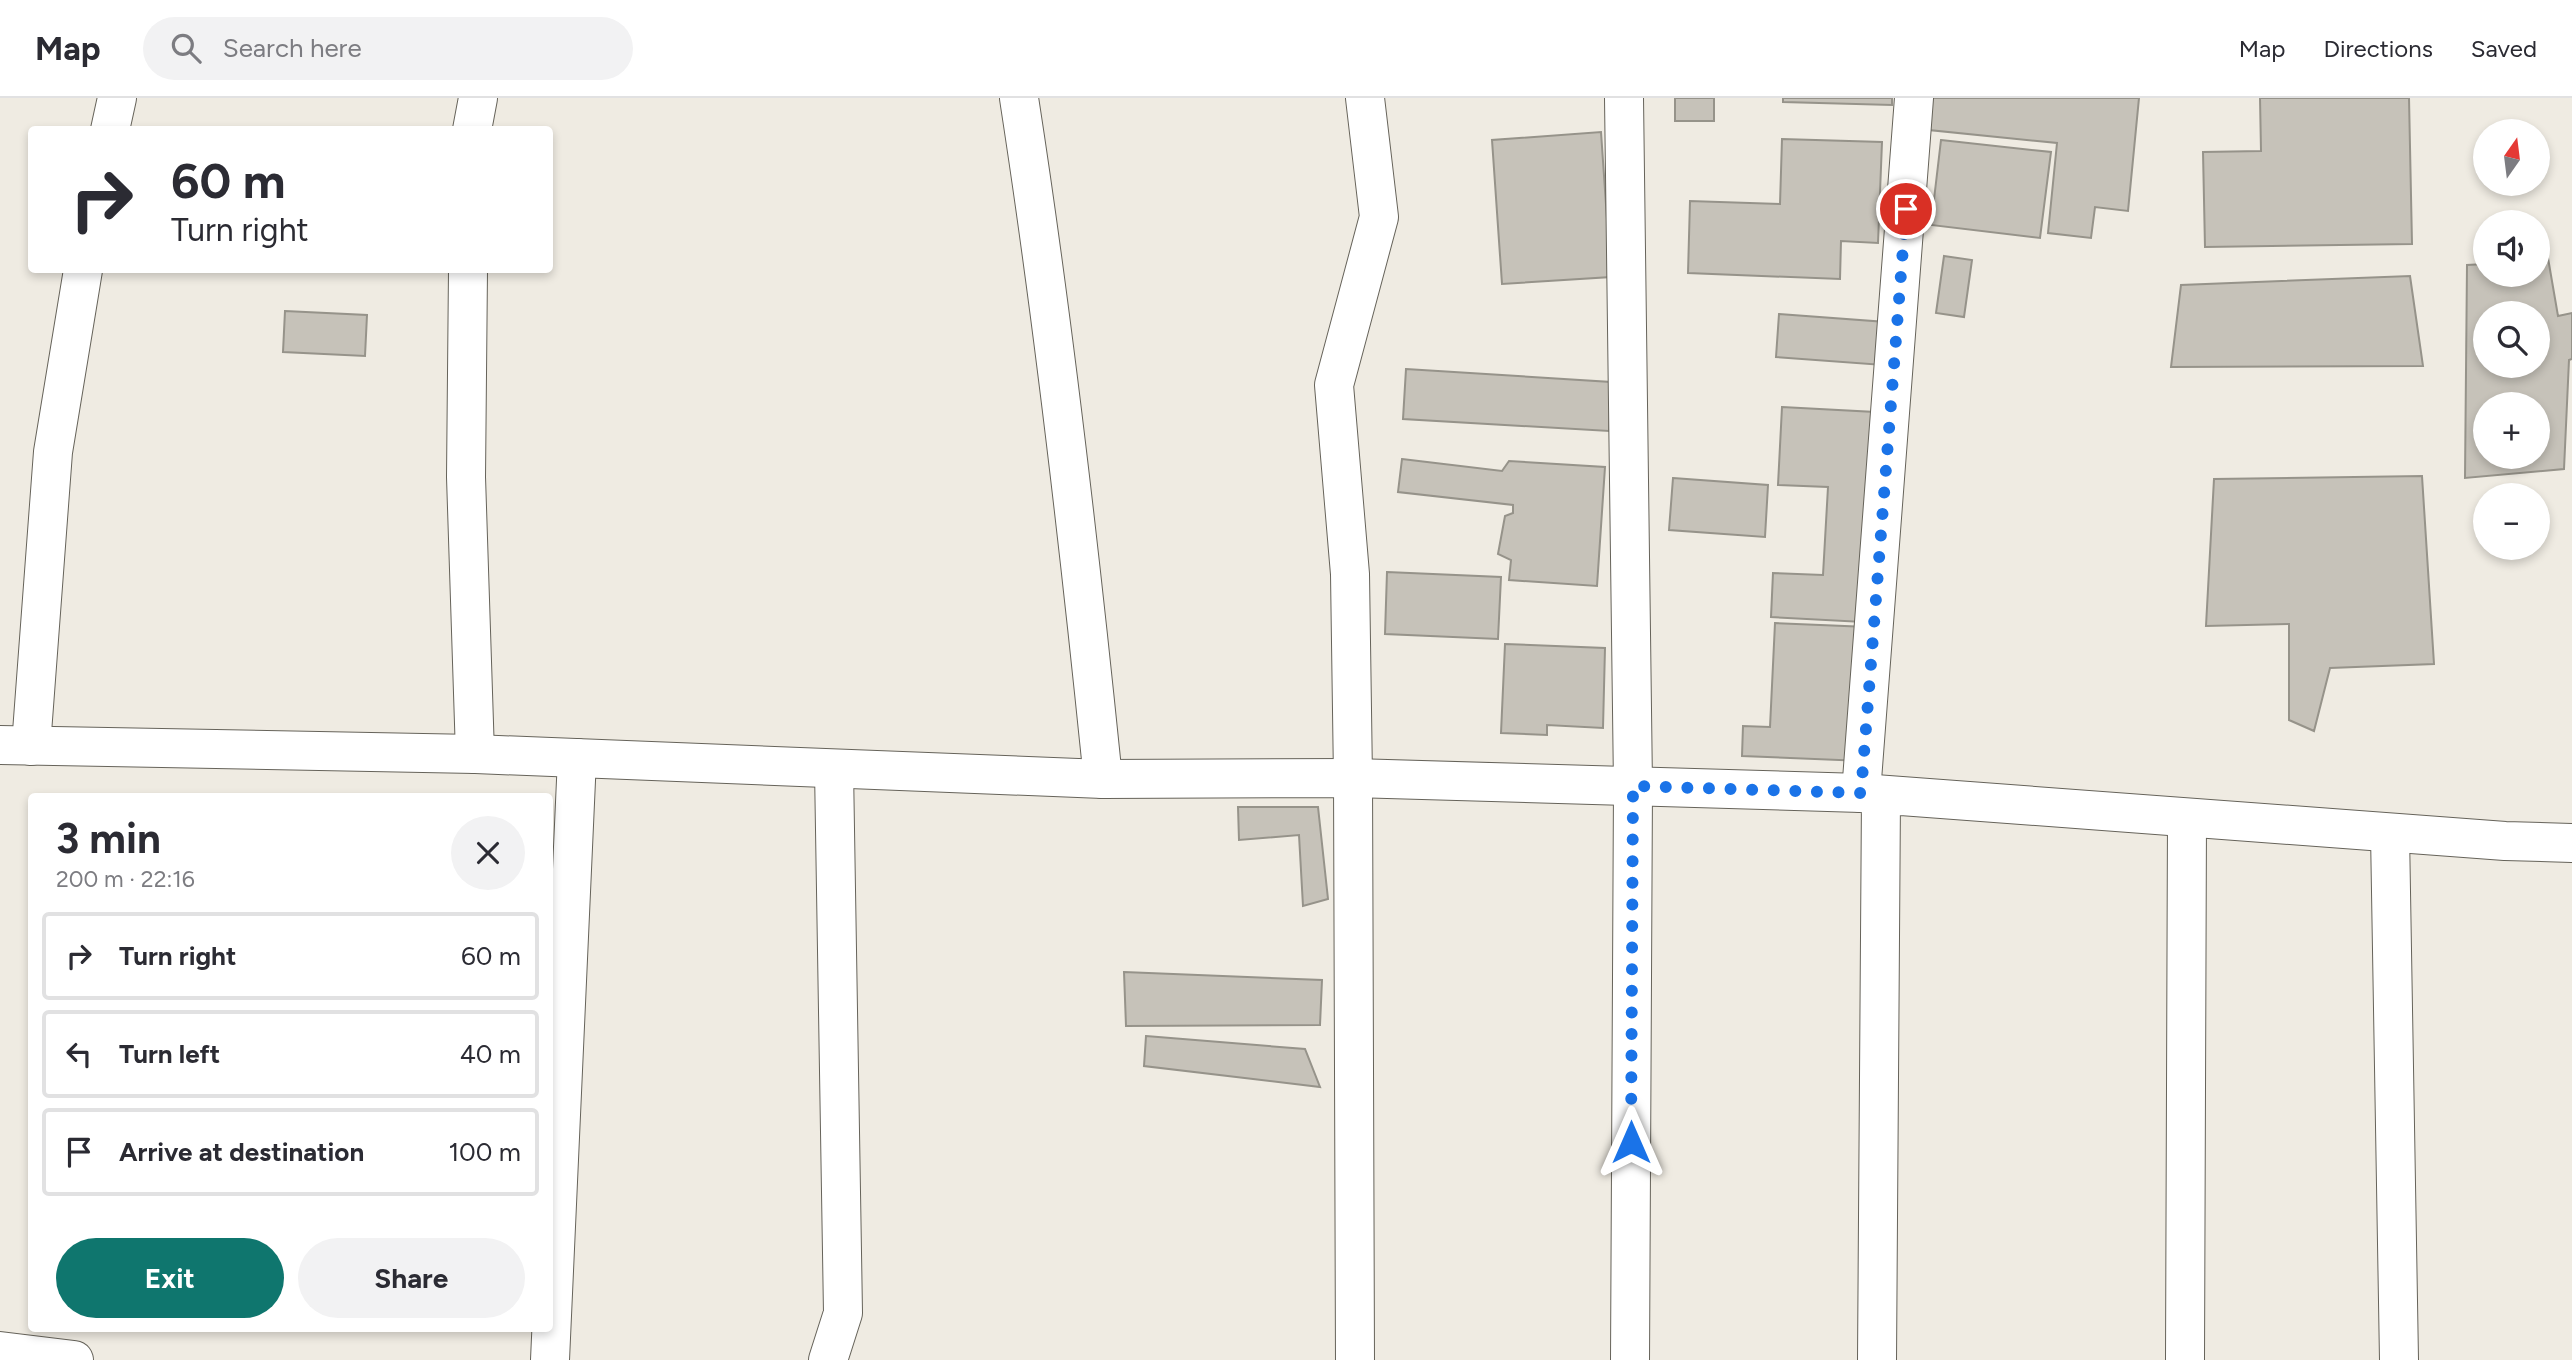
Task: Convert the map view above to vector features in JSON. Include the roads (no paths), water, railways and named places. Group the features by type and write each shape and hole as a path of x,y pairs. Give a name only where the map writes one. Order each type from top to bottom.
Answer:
{"street":[{"path":"111,126 117,98"},
{"path":"473,126 478,98"},
{"path":"1019,98 1044,260 1076,520 1103,779"},
{"path":"1355,1360 1350,574 1334,385 1379,217 1365,98"},
{"path":"1624,98 1633,786 1630,1360"},
{"path":"1877,1360 1871,794 1914,98"},
{"path":"83,273 53,452 15,746 475,754 1103,779 1353,778 1871,794 2390,833 2572,843"},
{"path":"468,273 466,477 475,754"},
{"path":"553,1293 577,758"},
{"path":"828,1360 843,1313 834,769"},
{"path":"2185,1360 2187,818"},
{"path":"2390,833 2399,1360"},
{"path":"550,1360 551,1332"},
{"path":"0,1351 74,1360"}]}
